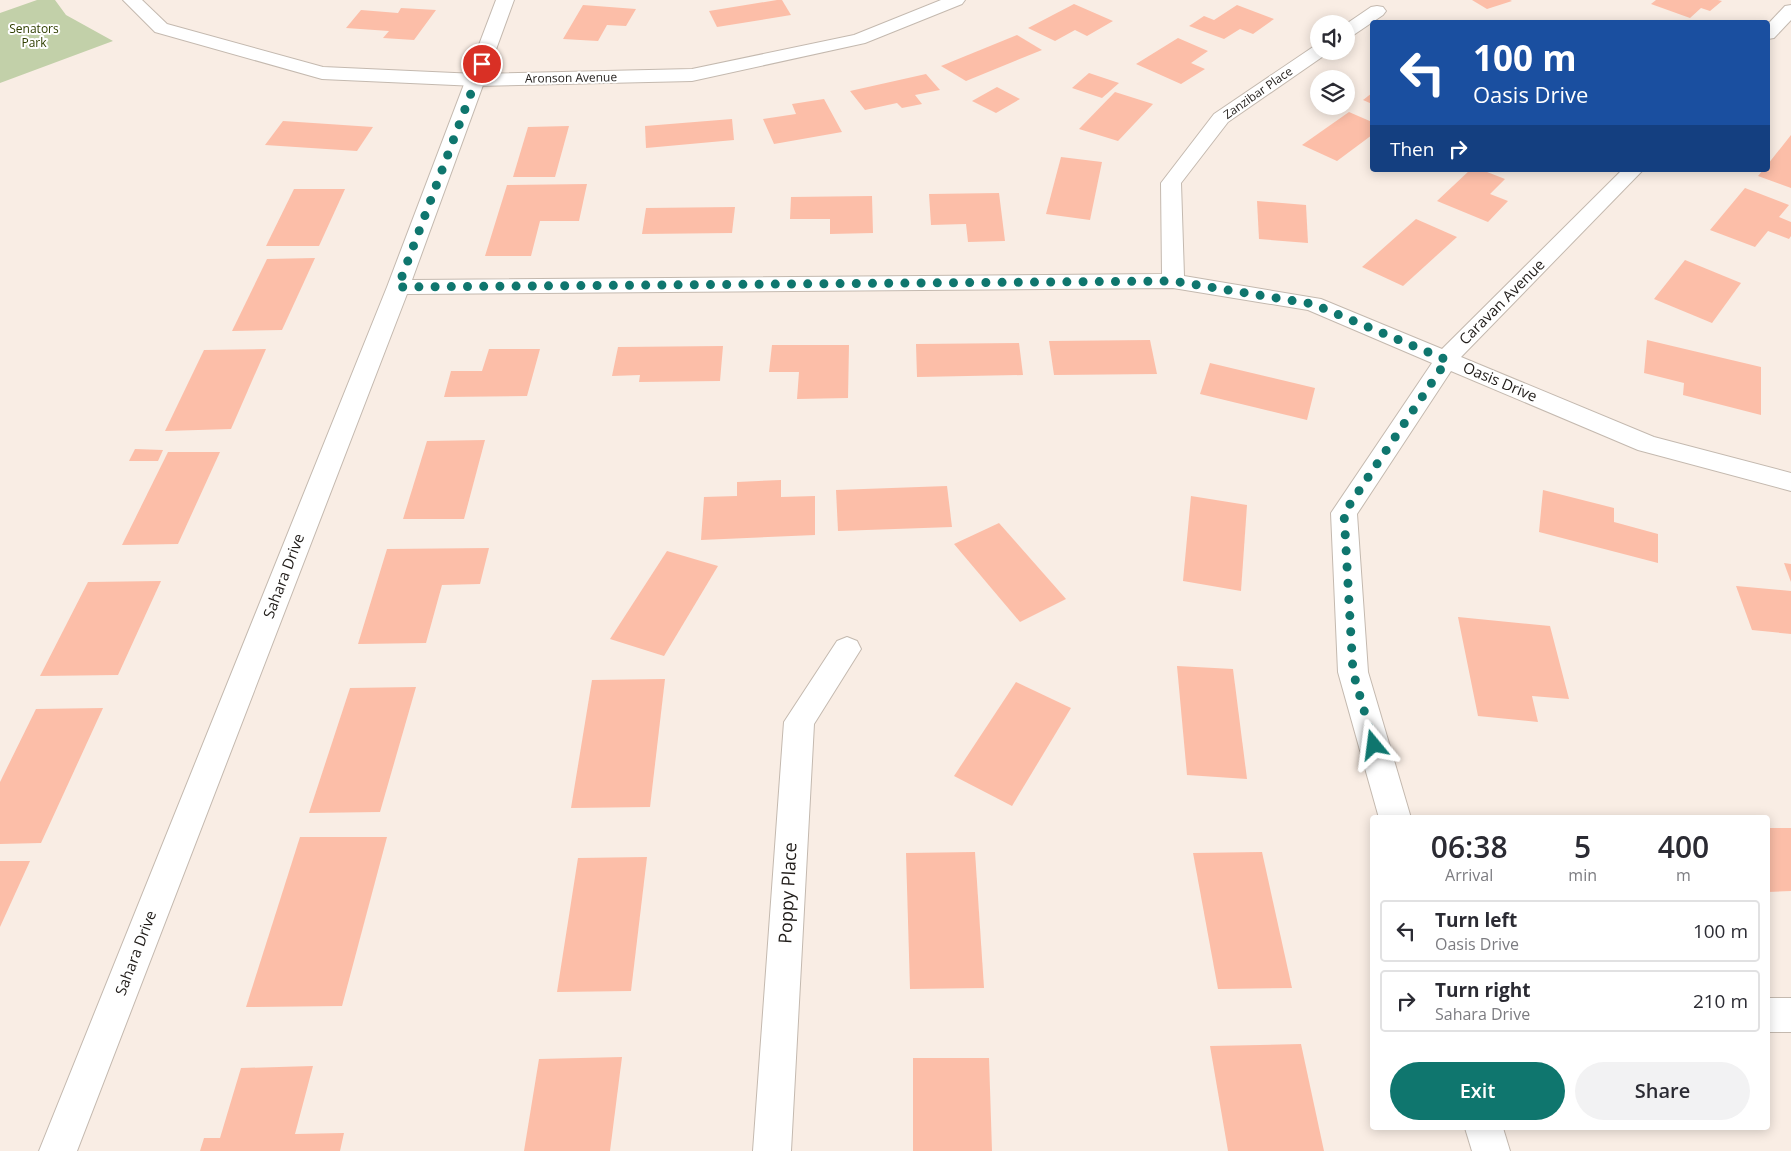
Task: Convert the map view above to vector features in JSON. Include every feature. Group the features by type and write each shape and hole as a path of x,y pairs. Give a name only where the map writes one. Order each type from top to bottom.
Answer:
{"street":[{"name":"Aronson Avenue","path":"132,0 160,28 322,73 476,80 692,75 859,39 956,0"},
{"name":"Sahara Drive","path":"58,1151 398,287 506,0"},
{"path":"1770,32 1791,10"},
{"path":"1355,26 1377,11"},
{"name":"Zanzibar Place","path":"1173,281 1171,183 1221,118 1310,57"},
{"name":"Caravan Avenue","path":"1394,815 1353,672 1344,513 1447,360 1631,172"},
{"name":"Oasis Drive","path":"398,287 1173,281 1313,304 1647,444 1791,482"},
{"name":"Poppy Place","path":"772,1151 798,722 847,649"},
{"path":"1770,1016 1791,1015"},
{"path":"1485,1130 1491,1151"}],"green space":[{"name":"Senators Park","path":"37,0 55,0 66,15 113,41 0,83 0,13"}],"building":[{"path":"782,0 791,15 717,27 709,11"},
{"path":"1472,0 1510,0 1512,1 1487,9"},
{"path":"1656,0 1722,1 1710,11 1701,8 1690,18 1651,4"},
{"path":"1074,4 1113,21 1087,36 1075,30 1055,41 1028,28"},
{"path":"583,5 636,9 626,26 607,25 598,41 563,39"},
{"path":"1237,5 1274,19 1253,34 1240,29 1224,39 1189,26 1204,16 1214,20"},
{"path":"401,8 436,10 414,40 383,38 389,31 346,28 361,10 398,13"},
{"path":"1017,35 1042,50 966,81 941,66"},
{"path":"1178,38 1208,51 1191,63 1205,69 1181,84 1136,64"},
{"path":"1089,73 1119,83 1102,98 1072,88"},
{"path":"926,74 940,90 915,95 922,104 902,108 897,103 865,110 850,91"},
{"path":"997,87 1020,99 996,113 972,101"},
{"path":"1115,92 1153,104 1118,141 1079,129"},
{"path":"1370,95 1370,103 1363,100"},
{"path":"824,99 842,132 774,144 763,119 796,114 792,104"},
{"path":"1345,115 1355,115 1370,121 1370,136 1337,161 1302,145"},
{"path":"732,119 734,140 646,148 645,126"},
{"path":"283,121 373,127 357,151 265,145"},
{"path":"569,126 555,177 513,177 528,127"},
{"path":"1791,135 1791,188 1758,176 1761,172 1770,172 1770,161"},
{"path":"1061,157 1102,162 1090,220 1046,214"},
{"path":"1468,172 1487,172 1505,179 1490,194 1508,201 1488,222 1437,201"},
{"path":"587,184 579,221 540,221 531,256 485,256 507,185"},
{"path":"1745,188 1789,205 1779,217 1791,222 1791,236 1789,239 1768,231 1755,247 1710,230"},
{"path":"294,189 345,189 319,246 266,246"},
{"path":"999,193 1005,241 968,242 966,224 931,225 929,194"},
{"path":"872,196 873,233 830,234 830,219 790,219 791,197"},
{"path":"1257,201 1306,205 1308,243 1259,239"},
{"path":"735,207 732,233 642,234 646,208"},
{"path":"1416,219 1457,237 1403,286 1362,267"},
{"path":"315,258 282,330 232,331 267,259"},
{"path":"1685,260 1741,283 1712,323 1654,299"},
{"path":"1150,340 1157,374 1054,375 1049,341"},
{"path":"1647,340 1761,367 1761,415 1683,395 1684,383 1644,373"},
{"path":"1019,343 1023,375 917,377 916,344"},
{"path":"772,345 849,345 848,398 797,399 799,372 769,372"},
{"path":"723,346 720,381 639,382 640,375 612,376 618,347"},
{"path":"266,349 231,429 165,431 204,350"},
{"path":"489,349 540,349 527,396 444,397 451,371 482,371"},
{"path":"1210,363 1315,388 1307,420 1200,394"},
{"path":"485,440 464,519 403,519 427,441"},
{"path":"135,449 163,450 158,461 129,461"},
{"path":"168,452 220,452 178,544 122,545"},
{"path":"781,480 781,497 815,496 815,535 701,540 704,497 737,496 737,482"},
{"path":"947,486 952,527 838,531 836,490"},
{"path":"1543,490 1614,508 1614,522 1658,534 1658,563 1539,532"},
{"path":"1191,496 1247,505 1241,591 1183,581"},
{"path":"999,523 1066,599 1020,622 954,544"},
{"path":"489,548 480,584 442,585 426,643 358,644 387,549"},
{"path":"667,551 718,566 664,656 610,639"},
{"path":"1784,563 1791,564 1791,582"},
{"path":"161,581 118,675 40,676 88,582"},
{"path":"1736,586 1791,591 1791,634 1752,630"},
{"path":"1458,617 1550,626 1569,699 1532,696 1538,722 1478,716"},
{"path":"1177,666 1233,669 1247,779 1187,775"},
{"path":"665,679 650,807 571,808 592,680"},
{"path":"1016,682 1071,708 1012,806 954,776"},
{"path":"416,687 380,812 309,813 350,688"},
{"path":"103,708 41,843 0,844 0,782 36,709"},
{"path":"1770,828 1791,828 1791,891 1770,892"},
{"path":"300,837 387,837 342,1006 246,1007"},
{"path":"975,852 984,988 910,989 906,853"},
{"path":"1262,852 1292,988 1218,989 1193,853"},
{"path":"647,857 631,991 557,992 578,858"},
{"path":"0,861 30,861 0,927"},
{"path":"1301,1044 1324,1151 1228,1151 1210,1046"},
{"path":"622,1057 610,1151 524,1151 539,1059"},
{"path":"913,1058 989,1058 992,1151 913,1151"},
{"path":"313,1066 295,1134 344,1133 340,1151 200,1151 204,1138 220,1138 241,1068"}],"route":[{"path":"482,64 398,287 1173,281 1313,304 1447,360 1344,513 1353,672 1374,745"}]}
